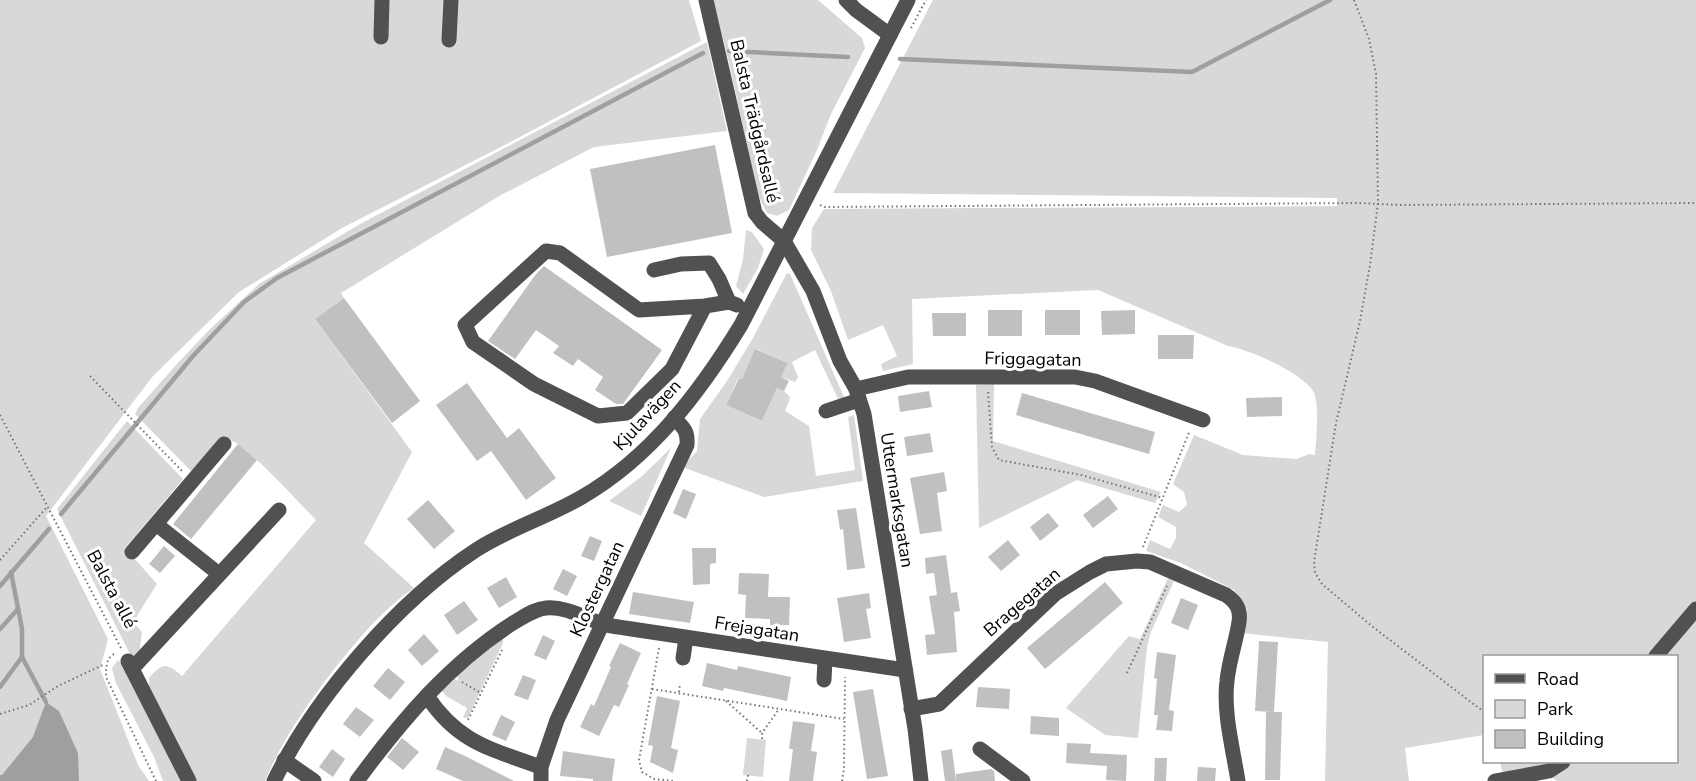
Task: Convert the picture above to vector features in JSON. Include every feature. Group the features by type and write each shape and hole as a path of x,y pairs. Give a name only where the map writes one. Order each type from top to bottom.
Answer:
{"street":[{"path":"381,37 382,0"},
{"path":"449,40 451,0"},
{"name":"Balsta Trädgårdsallé","path":"706,0 755,213 784,241"},
{"path":"846,0 855,10 890,36"},
{"name":"Kjulavägen","path":"274,781 284,760 327,696 362,652 399,612 477,549 583,496 621,471 654,441 674,418 718,363 748,310 908,0"},
{"name":"Uttermarksgatan","path":"784,241 813,291 840,361 857,394 864,414 912,709 921,781"},
{"path":"705,306 672,369 627,413 598,416 534,384 473,342 465,325 546,251 560,253 639,310 705,306 729,302 748,310"},
{"path":"654,270 681,264 709,263 729,302"},
{"name":"Friggagatan","path":"826,411 857,394 908,377 1084,378 1199,419"},
{"name":"Klostergatan","path":"542,774 557,720 687,445 688,436 685,429 674,418"},
{"path":"132,552 224,444"},
{"path":"189,781 127,660 219,574 279,510"},
{"path":"156,524 219,574"},
{"name":"Bragegatan","path":"912,709 939,704 1064,588 1106,564 1150,562 1226,595 1235,602 1239,610 1239,622 1226,683 1226,703 1238,781"},
{"name":"Frejagatan","path":"357,781 412,711 451,671 475,650 535,610 560,609 603,624 905,670"},
{"path":"1658,655 1696,609"},
{"path":"683,658 686,638"},
{"path":"824,680 825,659"},
{"path":"427,696 441,715 462,734 542,774"},
{"path":"980,749 1023,781"},
{"path":"284,760 314,781"},
{"path":"1495,781 1549,771 1561,763"}],"path":[{"path":"1354,0 1369,39 1376,74 1378,203 1364,299 1336,423 1314,562 1315,573 1322,584 1373,627 1483,710"},
{"path":"820,205 825,207 1696,203"},
{"path":"90,376 192,481"},
{"path":"987,377 992,447 999,460 1081,475 1162,498"},
{"name":"Balsta allé","path":"0,415 127,660"},
{"path":"1137,561 1162,498 1199,419"},
{"path":"0,560 47,507"},
{"path":"1127,673 1173,572"},
{"path":"462,734 508,636 507,627"},
{"path":"662,634 639,760 642,771 654,779 674,781"},
{"path":"127,660 111,657 106,664 106,677 156,781"},
{"path":"842,781 846,662"},
{"path":"0,714 29,705 58,686 106,664"},
{"path":"451,671 460,681 482,693"},
{"path":"679,693 680,683"},
{"path":"652,689 844,719"},
{"path":"725,700 762,733"},
{"path":"818,715 820,708"},
{"path":"762,739 762,733 779,709"},
{"path":"747,781 748,775"}],"green space":[{"path":"0,0 689,0 701,41 342,228 239,292 153,376 46,516 108,639 100,669 138,765 149,781 0,781"},
{"path":"713,0 818,0 862,38 865,48 831,114 789,210 777,216 767,213 758,195"},
{"path":"933,0 1696,0 1696,781 1557,781 1541,768 1503,774 1500,763 1678,763 1678,655 1483,655 1483,735 1405,748 1409,781 1325,781 1328,642 1241,633 1247,610 1234,590 1181,563 1146,551 1150,540 1170,549 1176,538 1176,527 1158,517 1163,505 1179,512 1187,505 1184,492 1173,484 1194,435 1243,455 1296,459 1310,454 1315,455 1317,412 1315,396 1307,384 1274,363 1228,346 1098,290 912,299 913,364 883,371 881,364 897,356 883,325 848,340 831,291 811,250 812,228 824,209 1337,206 1337,198 833,193"},
{"path":"707,42 727,131 594,147 501,195 341,293 344,298 315,319 412,452 364,543 414,588 374,622 328,677 289,735 265,781 196,781 149,688 149,678 165,666 182,676 316,520 256,459 231,440 222,437 191,471 135,414 138,408 209,330 259,284 360,224"},
{"path":"746,230 752,232 764,249 758,268 743,294 736,286 743,259"},
{"path":"787,273 790,274 844,397 838,399 815,350 792,362 798,377 795,382 781,377 788,363 756,349 742,379 738,378 726,405 762,421 777,388 784,391 790,397 785,411 809,426 816,476 855,470 848,417 854,415 863,481 764,497 682,467 697,451 700,419 753,338"},
{"path":"994,384 993,441 1161,492 1155,503 1077,480 979,528 976,385"},
{"path":"127,421 183,479 125,548 157,584 133,622 142,632 139,655 136,658 130,654 57,509"},
{"path":"671,448 641,516 609,501 641,477"},
{"path":"1168,578 1174,581 1151,632 1147,647 1138,738 1105,735 1066,708 1129,636 1140,639"},
{"path":"503,637 503,643 468,718 463,718 467,708 446,696 441,689 453,678 459,681 456,674"},
{"path":"118,660 123,665 182,781 163,781 154,757 116,683 112,668"},
{"path":"747,738 766,740 763,777 743,775"}],"shaded area":[{"path":"46,702 59,711 78,753 79,781 0,781 0,775 33,737"}],"building":[{"path":"715,145 732,233 607,257 590,169"},
{"path":"544,266 662,350 623,404 616,404 595,390 603,377 578,359 573,366 553,353 559,346 536,330 515,359 488,341"},
{"path":"344,298 420,401 392,423 315,319"},
{"path":"988,310 1022,310 1022,336 988,336"},
{"path":"1045,310 1080,310 1080,335 1045,335"},
{"path":"1135,310 1135,334 1102,335 1101,311"},
{"path":"932,313 966,313 966,336 933,336"},
{"path":"1158,335 1194,335 1193,359 1158,359"},
{"path":"755,349 788,363 781,377 789,381 784,391 777,388 762,421 726,405 739,378 742,379"},
{"path":"467,383 507,438 519,428 556,478 526,500 491,451 477,461 436,405"},
{"path":"929,391 932,407 900,412 898,396"},
{"path":"1022,393 1155,432 1149,454 1016,415"},
{"path":"1282,397 1282,416 1247,417 1246,398"},
{"path":"930,433 933,452 907,456 904,437"},
{"path":"238,444 257,460 191,539 173,524"},
{"path":"944,472 947,491 937,493 942,531 920,534 910,478"},
{"path":"683,489 696,494 686,519 673,513"},
{"path":"1108,496 1118,509 1093,528 1083,515"},
{"path":"428,500 455,531 434,549 407,519"},
{"path":"856,508 865,568 847,570 843,529 840,530 837,510"},
{"path":"1048,513 1059,526 1040,541 1030,527"},
{"path":"590,536 602,541 594,561 581,556"},
{"path":"1008,540 1020,555 1001,571 988,557"},
{"path":"164,546 175,556 160,573 149,564"},
{"path":"692,548 716,548 716,563 710,564 710,584 693,585"},
{"path":"946,555 951,593 957,592 960,611 954,612 957,652 927,655 925,635 935,634 929,596 937,595 934,573 926,574 925,558"},
{"path":"563,569 577,576 567,596 553,589"},
{"path":"739,573 769,574 768,597 790,597 789,625 770,625 770,619 745,618 746,595 738,594"},
{"path":"506,577 517,597 499,608 487,588"},
{"path":"1105,582 1123,603 1045,669 1027,648"},
{"path":"633,592 694,602 690,623 629,614"},
{"path":"869,593 871,608 866,609 871,638 844,642 837,598"},
{"path":"1181,598 1198,605 1188,630 1171,623"},
{"path":"464,601 478,620 457,635 444,615"},
{"path":"424,634 439,651 422,666 408,650"},
{"path":"543,635 555,641 546,660 534,655"},
{"path":"1259,641 1278,642 1274,712 1255,711"},
{"path":"620,643 641,653 619,707 614,705 599,736 580,727 591,704 594,706"},
{"path":"1157,652 1176,655 1169,710 1174,711 1172,731 1156,730 1158,715 1154,715 1157,679 1154,678"},
{"path":"707,663 737,670 738,666 791,677 787,701 724,688 723,691 702,686"},
{"path":"388,668 405,682 390,700 373,686"},
{"path":"523,675 536,680 528,700 514,695"},
{"path":"978,687 1010,689 1009,709 976,707"},
{"path":"873,689 888,776 867,779 853,692"},
{"path":"657,696 680,701 671,748 678,750 673,773 650,762 653,746 648,745"},
{"path":"356,707 374,720 360,737 343,724"},
{"path":"1266,712 1282,712 1280,780 1265,780"},
{"path":"501,715 515,722 506,741 492,735"},
{"path":"1031,716 1059,718 1059,736 1030,734"},
{"path":"793,721 815,724 811,751 817,752 813,781 789,781 793,749 789,749"},
{"path":"402,738 419,752 403,770 387,757"},
{"path":"1067,743 1091,744 1090,753 1127,755 1126,781 1106,780 1107,766 1066,763"},
{"path":"445,747 514,781 463,781 436,769"},
{"path":"332,749 345,759 333,777 319,767"},
{"path":"952,749 956,781 945,781 941,751"},
{"path":"563,751 615,759 612,781 593,781 593,779 560,776"},
{"path":"1155,758 1167,758 1166,781 1154,781"},
{"path":"1198,767 1216,768 1215,781 1197,781"},
{"path":"991,769 994,771 995,781 956,781 956,774"}],"waterway":[{"path":"900,59 1192,72 1330,0"},
{"path":"729,51 848,57"},
{"path":"61,514 193,356 244,302 277,278 703,53"},
{"path":"0,586 49,529"},
{"path":"0,687 22,657 22,629 11,572"},
{"path":"0,629 18,609"},
{"path":"22,657 46,702"}]}
